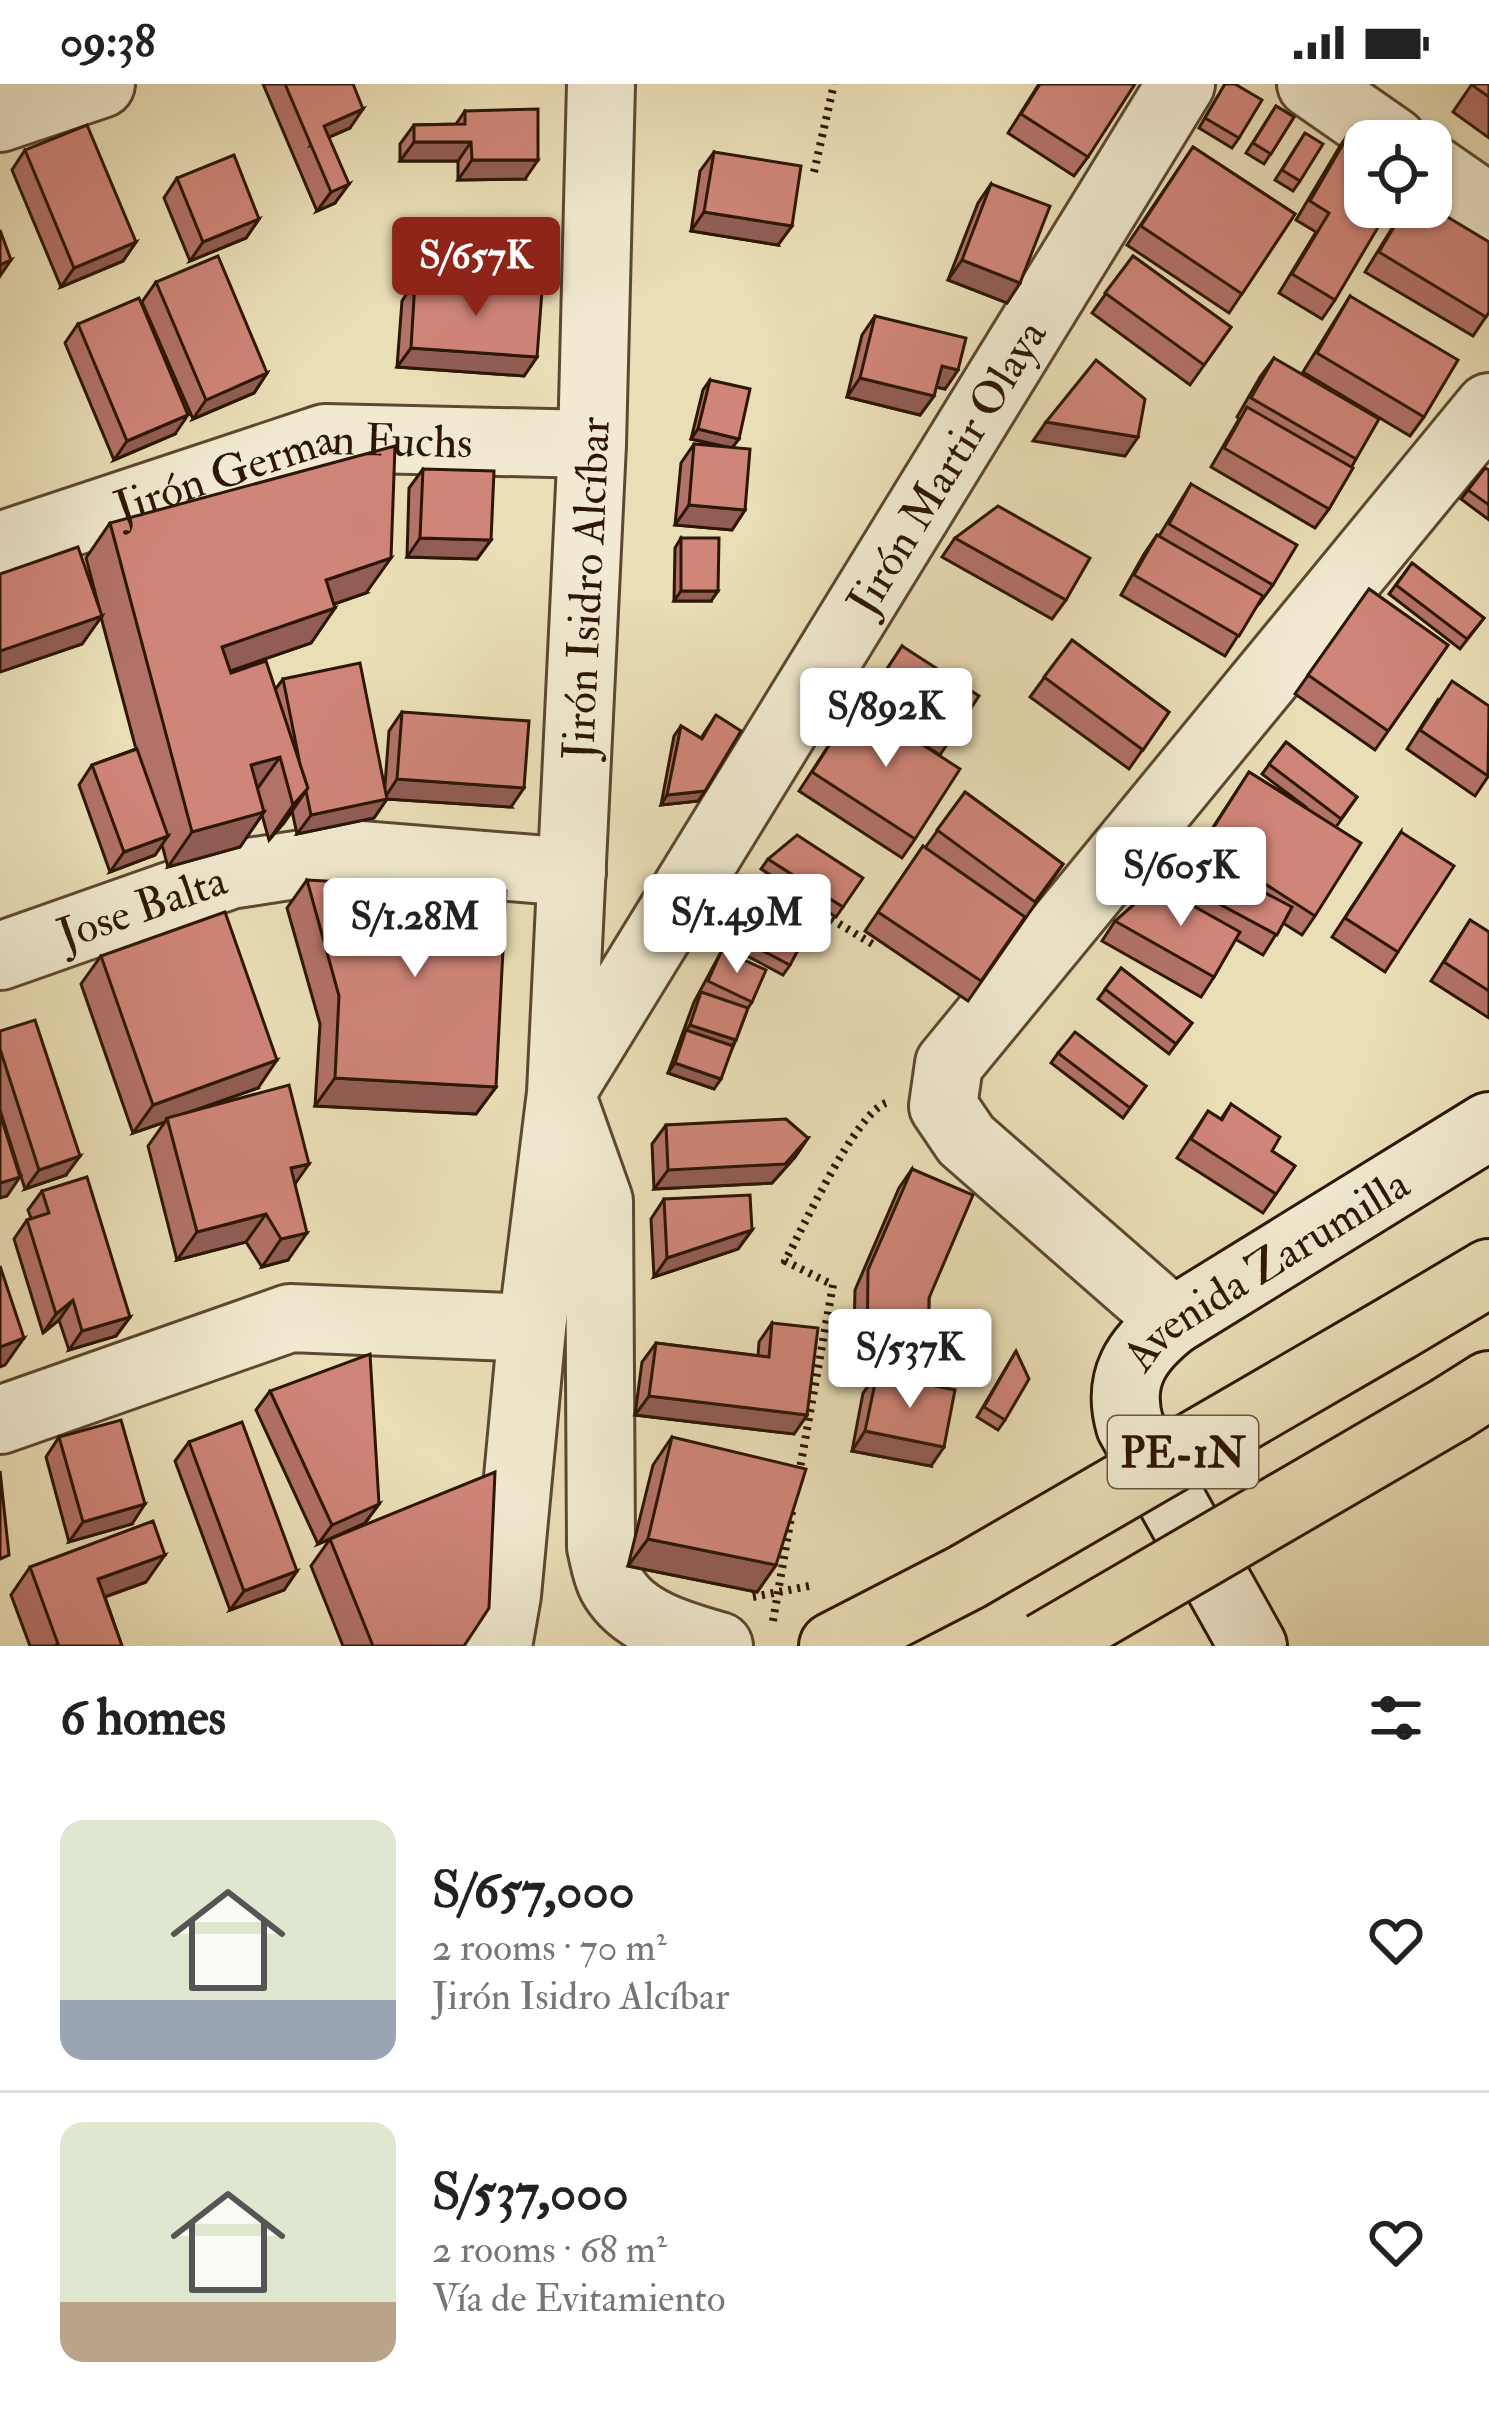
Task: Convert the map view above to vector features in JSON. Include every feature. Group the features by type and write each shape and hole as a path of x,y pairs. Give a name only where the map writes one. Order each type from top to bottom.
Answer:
{"highway":[{"name":"PE-1N","path":"764,1630 968,1577 1489,1273"},
{"name":"PE-1N","path":"1043,1646 1470,1397"}],"street":[{"path":"0,118 101,84"},
{"name":"Jirón Isidro Alcíbar","path":"498,1646 561,1093 592,444 602,84"},
{"name":"Jirón Martir Olaya","path":"561,1093 1181,84"},
{"path":"1311,84 1363,120"},
{"path":"1452,182 1489,208"},
{"path":"1173,1321 965,1140 943,1106 949,1064 1489,407"},
{"name":"Jirón German Fuchs","path":"0,546 325,438 592,444"},
{"name":"Jose Balta","path":"0,956 230,875 360,855 572,872"},
{"name":"Jirón Isidro Alcíbar","path":"561,1093 599,1201 601,1547 611,1583 632,1609 668,1629 764,1630"},
{"name":"Avenida Zarumilla","path":"1253,1646 1136,1438 1126,1413 1127,1377 1133,1360 1173,1321 1489,1126"},
{"path":"0,1420 290,1318 532,1328"}],"path":[{"path":"814,172 834,84"},
{"path":"710,846 874,944"},
{"path":"764,1630 778,1595 833,1285 785,1261 843,1151 877,1106 945,1087"},
{"path":"778,1595 817,1583"},
{"path":"764,1630 778,1595"}],"building":[{"path":"285,84 353,84 363,109 324,126 349,184 331,192"},
{"path":"1040,84 1135,84 1088,157 1021,114"},
{"path":"1225,84 1235,84 1262,100 1239,138 1205,118"},
{"path":"1472,84 1489,84 1489,97 1472,85"},
{"path":"1276,106 1294,117 1271,154 1253,143"},
{"path":"538,109 538,160 472,160 471,142 414,142 414,125 465,124 465,111"},
{"path":"87,125 136,242 74,268 25,150"},
{"path":"1305,133 1323,144 1300,181 1282,170"},
{"path":"1344,142 1344,228 1378,228 1335,300 1292,274 1329,213 1310,201"},
{"path":"1193,147 1295,214 1242,294 1141,226"},
{"path":"714,152 801,166 792,226 704,212"},
{"path":"234,155 259,219 203,242 177,178"},
{"path":"991,184 1050,206 1020,283 962,260"},
{"path":"1452,220 1489,242 1489,312 1486,317 1379,252 1393,228 1452,228"},
{"path":"0,230 11,260 0,265"},
{"path":"218,256 267,373 206,400 156,282"},
{"path":"1133,256 1231,327 1204,365 1105,293"},
{"path":"415,281 542,291 537,357 411,348"},
{"path":"1350,296 1458,360 1424,417 1317,353"},
{"path":"139,298 188,415 127,441 78,324"},
{"path":"875,316 966,338 958,370 942,366 934,396 860,378"},
{"path":"1274,358 1379,419 1356,459 1251,398"},
{"path":"1096,360 1145,399 1138,437 1046,422"},
{"path":"710,380 750,389 739,439 698,429"},
{"path":"1247,407 1353,468 1329,509 1224,448"},
{"path":"694,444 750,449 745,510 689,505"},
{"path":"395,446 391,558 326,580 335,608 222,647 231,673 266,661 308,788 293,805 280,757 251,765 264,812 192,832 110,523"},
{"path":"1485,468 1489,470 1489,505 1468,490"},
{"path":"423,469 494,471 491,540 420,538"},
{"path":"1191,484 1297,545 1273,585 1169,524"},
{"path":"998,506 1090,558 1066,600 955,538"},
{"path":"1157,535 1263,596 1239,636 1134,575"},
{"path":"681,538 719,538 718,591 681,591"},
{"path":"78,547 102,616 0,651 0,574"},
{"path":"1412,563 1484,618 1467,639 1396,585"},
{"path":"1369,589 1448,645 1388,731 1308,675"},
{"path":"1072,640 1169,712 1143,750 1044,677"},
{"path":"902,646 979,696 953,735 876,686"},
{"path":"360,663 387,799 311,815 283,679"},
{"path":"1452,681 1489,706 1488,776 1420,730"},
{"path":"857,702 960,769 915,839 812,772"},
{"path":"402,712 529,721 524,788 397,779"},
{"path":"716,715 741,731 705,791 667,795 681,726 702,739"},
{"path":"1286,742 1357,797 1341,819 1269,764"},
{"path":"137,749 168,836 124,852 92,765"},
{"path":"1249,772 1361,843 1315,916 1203,844"},
{"path":"965,792 1063,864 1035,902 937,830"},
{"path":"1401,832 1454,866 1398,952 1345,918"},
{"path":"797,835 863,878 843,907 768,859"},
{"path":"923,846 1025,917 981,981 878,912"},
{"path":"1197,857 1292,907 1277,935 1171,878"},
{"path":"307,880 506,891 496,1087 335,1078 339,996"},
{"path":"1156,885 1240,932 1214,977 1115,921"},
{"path":"750,910 804,939 790,965 726,931"},
{"path":"225,912 277,1060 153,1105 101,956"},
{"path":"1470,920 1489,932 1489,991 1444,962"},
{"path":"722,950 766,970 752,1002 708,981"},
{"path":"1121,968 1192,1023 1176,1044 1105,989"},
{"path":"701,992 748,1008 736,1040 690,1025"},
{"path":"35,1020 80,1156 39,1170 0,1049 0,1031"},
{"path":"686,1030 733,1046 721,1079 675,1063"},
{"path":"1075,1032 1146,1086 1130,1108 1058,1053"},
{"path":"289,1085 309,1164 291,1168 307,1233 281,1239 266,1214 197,1232 167,1118"},
{"path":"1231,1104 1280,1137 1272,1151 1295,1166 1276,1194 1191,1139 1208,1111 1222,1120"},
{"path":"0,1114 20,1177 0,1183"},
{"path":"786,1119 808,1138 785,1164 668,1170 666,1125"},
{"path":"912,1169 973,1195 929,1298 928,1357 867,1356 868,1270"},
{"path":"87,1177 130,1317 82,1331 73,1300 56,1314 27,1220 49,1213 42,1191"},
{"path":"750,1195 752,1230 667,1258 664,1199"},
{"path":"0,1266 24,1338 0,1347"},
{"path":"772,1323 818,1328 807,1415 649,1396 656,1343 769,1357"},
{"path":"1016,1351 1029,1379 1005,1420 984,1407"},
{"path":"370,1354 379,1504 332,1525 270,1391"},
{"path":"877,1374 955,1390 944,1447 865,1431"},
{"path":"121,1420 145,1504 83,1522 59,1437"},
{"path":"242,1422 297,1571 244,1591 189,1442"},
{"path":"672,1437 806,1469 776,1565 648,1539"},
{"path":"0,1471 9,1555 0,1559"},
{"path":"495,1472 489,1608 464,1646 373,1646 330,1539"},
{"path":"153,1521 165,1555 98,1579 122,1646 54,1646 58,1644 30,1567"}]}
